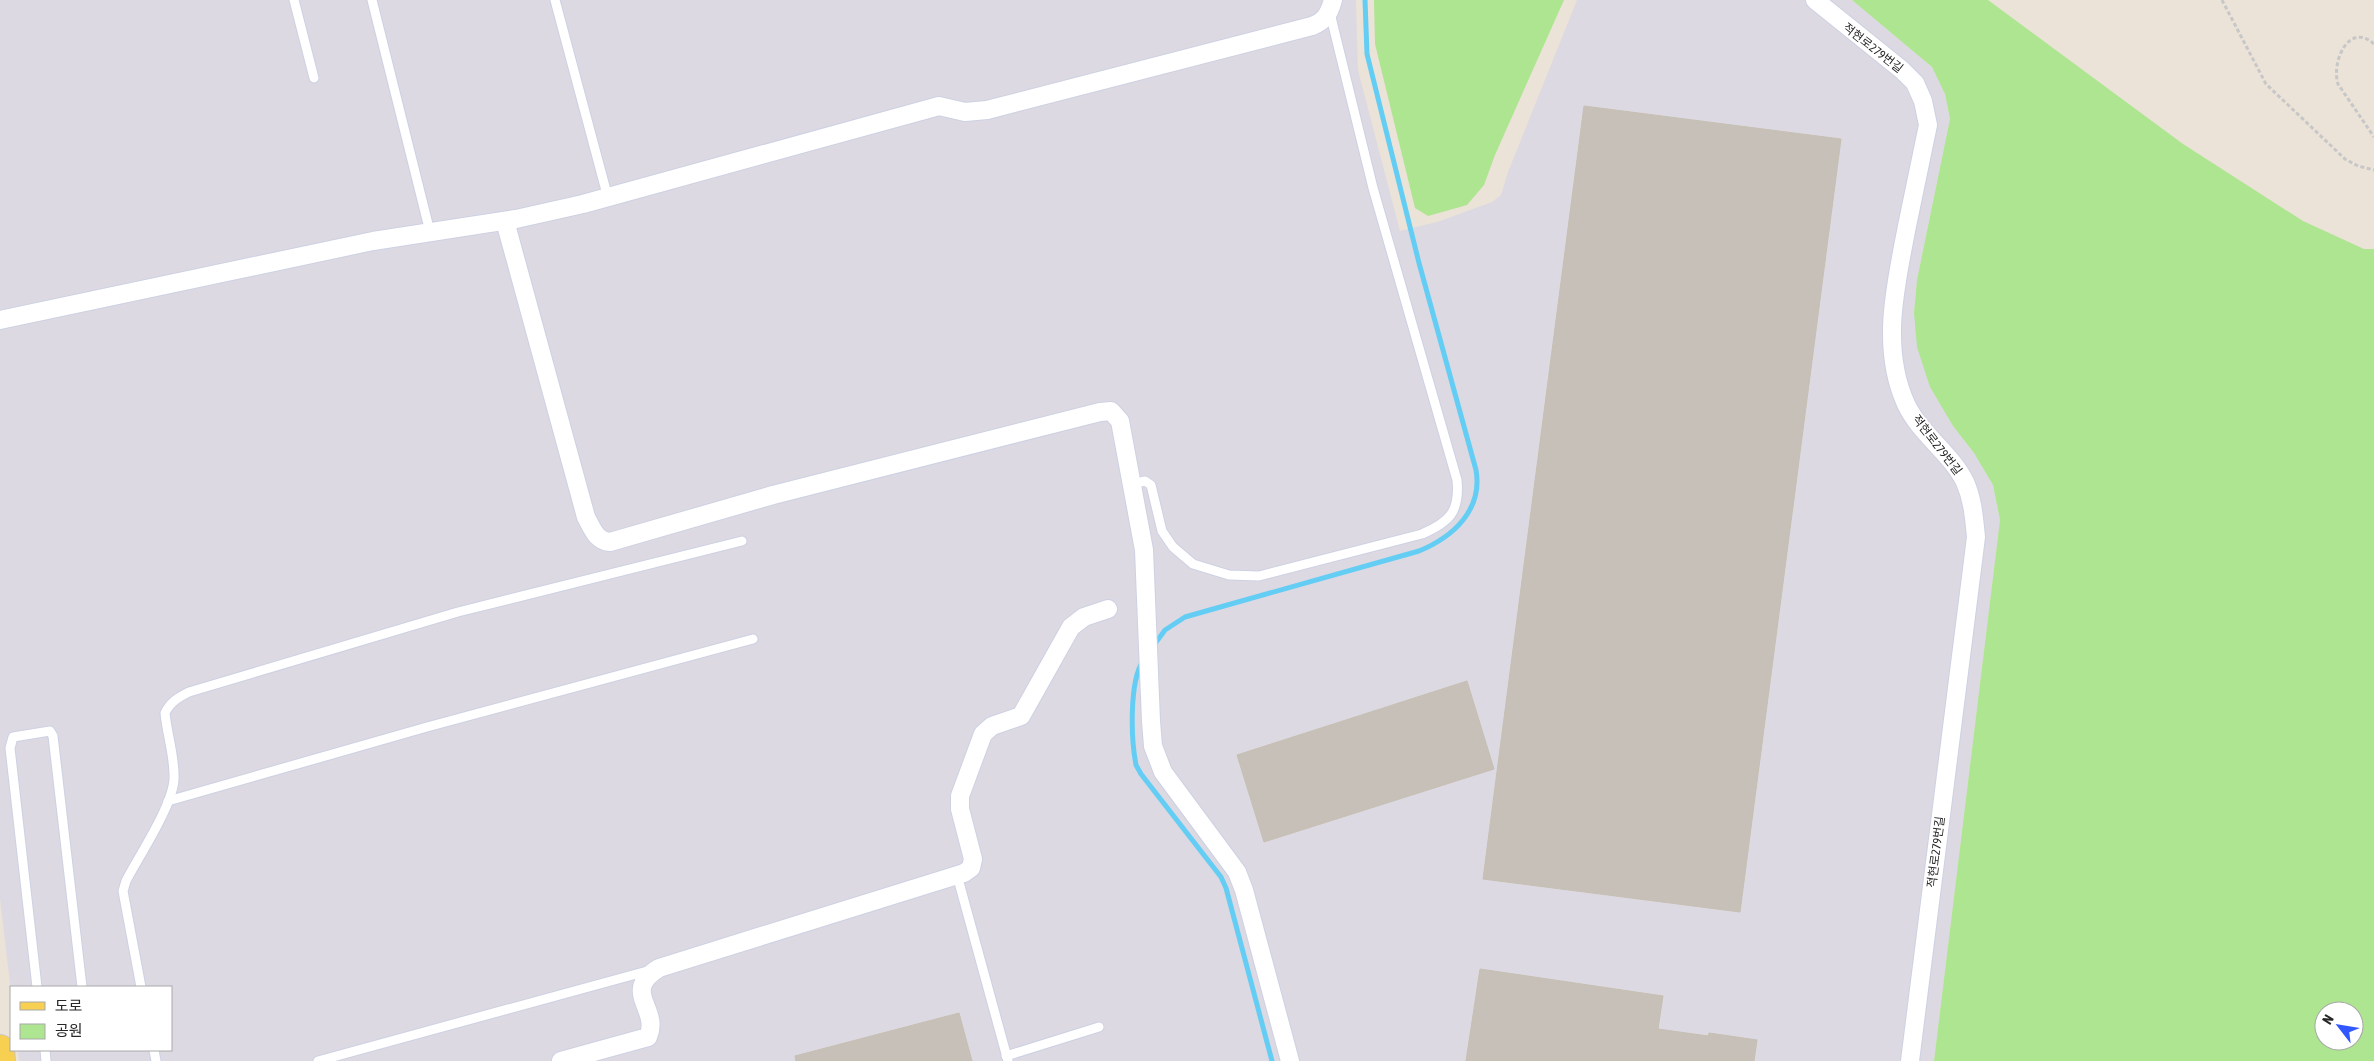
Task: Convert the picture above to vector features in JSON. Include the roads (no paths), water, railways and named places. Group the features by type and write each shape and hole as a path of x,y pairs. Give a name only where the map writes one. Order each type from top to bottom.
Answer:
{"main road":[{"path":"0,1049 1,1061"}],"street":[{"name":"적현로279번길","path":"1815,0 1902,70 1915,83 1923,101 1928,126 1897,277 1891,330 1892,357 1898,385 1907,406 1964,480 1971,498 1976,537 1910,1061"},
{"path":"0,320 373,241 505,221 608,198 932,107 939,106 965,112 996,108 1312,26 1321,22 1331,6"},
{"path":"505,221 586,517 596,536 602,542 610,542 773,495 1100,412 1111,411 1120,421 1145,568 1152,729 1156,759 1163,772 1230,859 1237,872 1244,890 1290,1061"},
{"path":"561,1061 648,1037 650,1024 641,988 647,976 659,968 964,873 971,868 973,860 960,810 960,796 979,742 992,726 1021,716 1071,627 1084,616 1108,609"}],"lane":[{"path":"294,0 314,78"},
{"path":"372,0 430,232"},
{"path":"555,0 608,198"},
{"path":"1131,484 1145,481 1152,485 1162,531 1183,557 1208,570 1245,577 1275,572 1422,534 1436,528 1450,517 1456,505 1456,480 1373,188 1331,6"},
{"path":"141,986 123,891 126,881 168,801 174,781 174,765 165,713 176,698 189,692 458,612 742,541"},
{"path":"168,801 427,727 753,639"},
{"path":"37,986 10,748 13,737 44,731 50,731 53,736 82,986"},
{"path":"957,875 1007,1058 1099,1028"},
{"path":"318,1061 659,968"}],"waterway":[{"path":"1154,645 1165,630 1185,617 1419,551 1454,530 1470,510 1475,498 1476,470 1419,263 1367,54 1365,0"},
{"path":"1143,661 1138,670 1133,696 1132,726 1136,765 1221,877 1226,888 1272,1061"}]}
